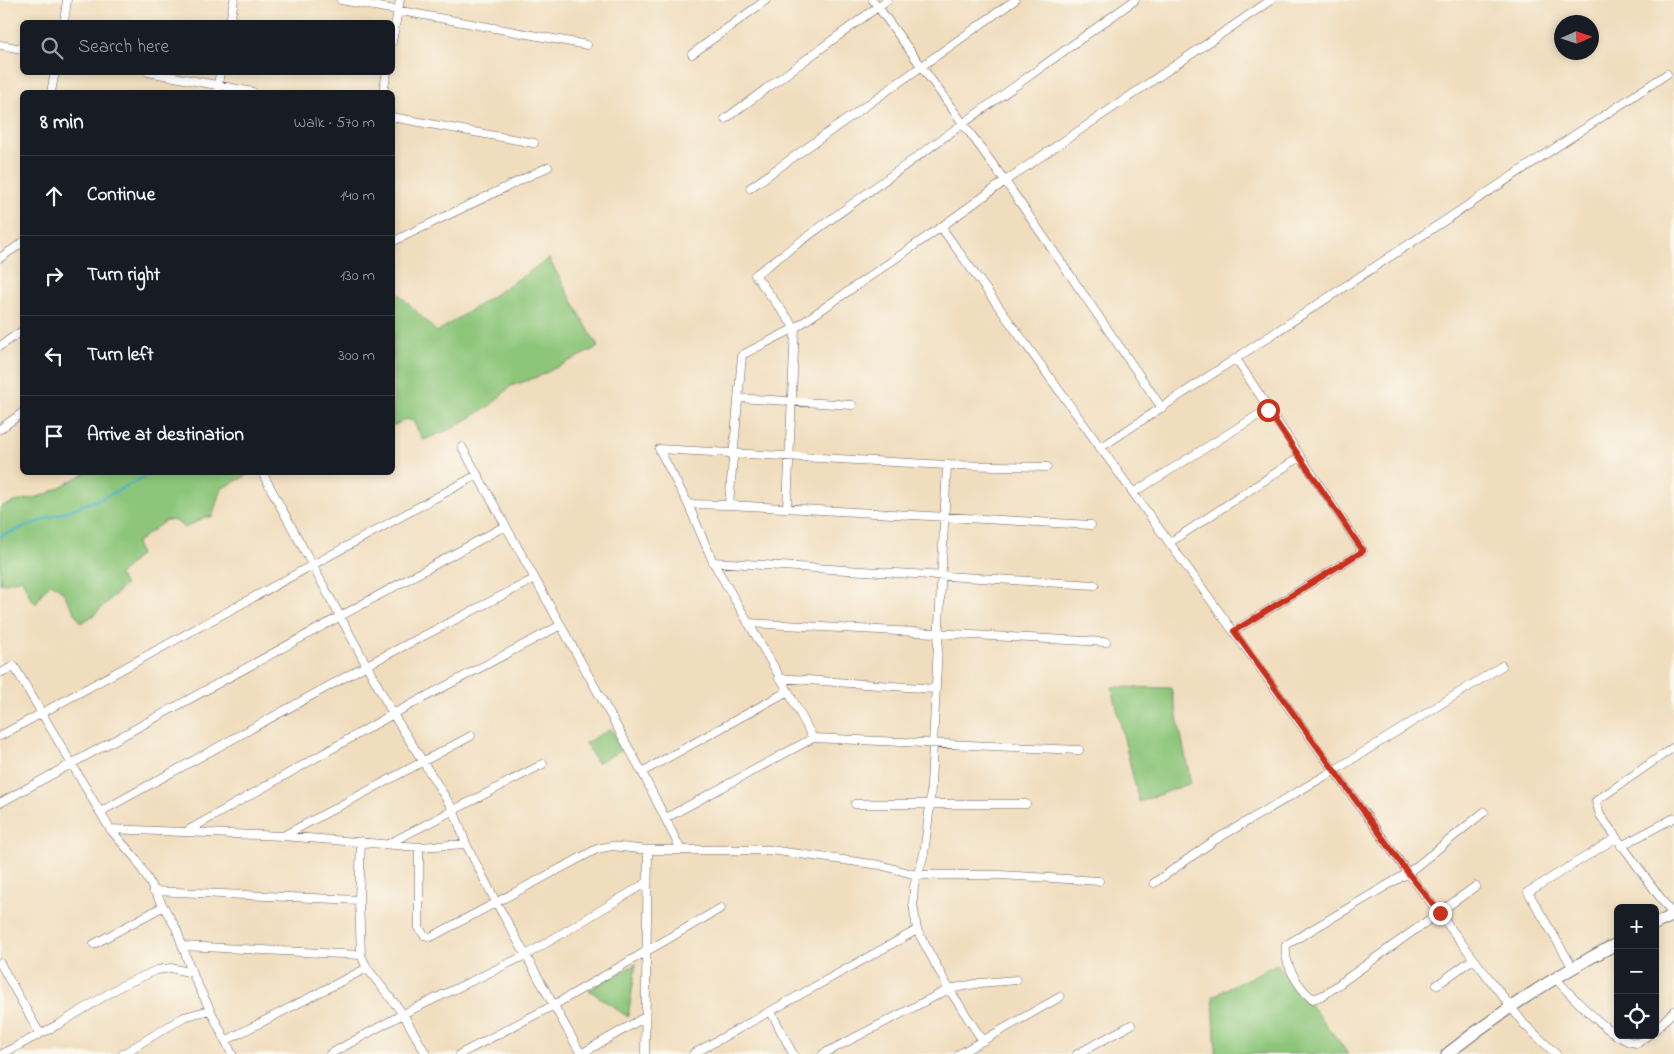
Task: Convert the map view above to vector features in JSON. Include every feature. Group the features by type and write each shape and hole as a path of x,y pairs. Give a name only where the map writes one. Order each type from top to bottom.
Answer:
{"highway":[{"path":"1659,922 1674,915"},
{"path":"1447,1054 1475,1031 1555,978 1614,945"}],"street":[{"path":"64,20 67,0"},
{"path":"230,20 234,0"},
{"path":"341,0 587,45"},
{"path":"395,26 400,0"},
{"path":"692,54 766,0"},
{"path":"724,119 876,3 887,0"},
{"path":"750,188 1014,0"},
{"path":"787,508 795,328 755,275 1135,0"},
{"path":"729,505 742,355 795,328 1005,181 1270,0"},
{"path":"876,3 964,122 1162,408"},
{"path":"0,45 20,49"},
{"path":"1100,448 1667,74"},
{"path":"51,90 54,75"},
{"path":"160,75 217,89 219,75"},
{"path":"383,90 386,75"},
{"path":"395,119 534,143"},
{"path":"395,241 548,167"},
{"path":"941,227 1408,873 1524,1024 1556,1054"},
{"path":"0,258 20,244"},
{"path":"0,346 20,331"},
{"path":"1234,631 1363,551 1236,359"},
{"path":"738,398 852,405"},
{"path":"1134,493 1268,410"},
{"path":"0,429 20,415"},
{"path":"462,447 642,772 681,850"},
{"path":"813,738 788,690 779,678 713,562 688,504 659,449 733,451 947,465 1047,467"},
{"path":"1169,543 1300,457"},
{"path":"947,465 930,805 924,854 916,874 913,904 917,930 949,989 983,1041"},
{"path":"0,736 42,715 477,475"},
{"path":"264,476 393,714 454,811 466,844 496,902 581,1054 645,1017"},
{"path":"688,504 787,508 944,519 1091,525"},
{"path":"0,803 505,526"},
{"path":"713,562 1095,585"},
{"path":"100,812 367,665 534,579"},
{"path":"748,624 1106,642"},
{"path":"186,831 393,714 561,625"},
{"path":"0,673 14,666 110,829 136,859 162,907 176,928 192,974 232,1054"},
{"path":"1154,883 1215,840 1335,770 1502,666"},
{"path":"779,678 935,689"},
{"path":"642,772 788,690"},
{"path":"283,836 471,736"},
{"path":"666,818 813,738 1079,750"},
{"path":"1674,747 1596,801 1600,815 1621,846 1674,915"},
{"path":"390,843 543,764"},
{"path":"855,804 1026,804"},
{"path":"1476,886 1324,995 1313,999 1300,987 1285,952 1286,945 1408,873 1484,812"},
{"path":"1621,846 1674,818"},
{"path":"110,829 283,836 390,843 419,847 466,844"},
{"path":"1573,968 1528,892 1616,838"},
{"path":"361,842 360,955 367,968 403,1014 426,1054"},
{"path":"419,847 419,928 424,935 431,937 597,849 612,846 648,850 770,850 880,865 916,874 1000,875 1099,881"},
{"path":"645,1054 646,883 648,850"},
{"path":"330,1054 403,1014 526,955 646,883"},
{"path":"153,891 360,900"},
{"path":"94,944 162,907"},
{"path":"460,1054 554,1005 721,908"},
{"path":"693,1054 917,930"},
{"path":"183,946 360,955"},
{"path":"1437,985 1473,959"},
{"path":"0,963 40,1034"},
{"path":"224,1041 367,968"},
{"path":"2,1054 121,986 157,970 180,969 192,974"},
{"path":"1555,978 1583,1007 1614,1032"},
{"path":"823,1054 949,989 980,983 1016,980"},
{"path":"959,1054 1060,997"},
{"path":"123,1054 184,1017 210,1010"},
{"path":"1659,1026 1674,1011"},
{"path":"771,1012 793,1054"},
{"path":"1077,1054 1131,1025"},
{"path":"1623,1039 1638,1043 1643,1039"}],"green space":[{"path":"549,259 598,347 537,377 511,386 491,405 451,429 423,440 413,421 406,419 395,425 395,298 399,294 437,332"},
{"path":"82,475 247,475 221,489 212,517 205,517 185,528 176,521 166,520 136,543 140,555 119,575 125,585 94,615 81,623 62,591 52,583 43,591 36,604 31,599 22,579 0,584 0,507 45,495"},
{"path":"1112,687 1171,688 1191,783 1139,802"},
{"path":"611,729 622,750 597,763 585,743"},
{"path":"636,964 628,1017 589,990"},
{"path":"1277,964 1348,1054 1216,1054 1213,996"}],"waterway":[{"path":"0,536 105,497 148,475"}],"route":[{"path":"1268,410 1363,551 1234,631 1269,677 1408,873 1440,913"}]}
